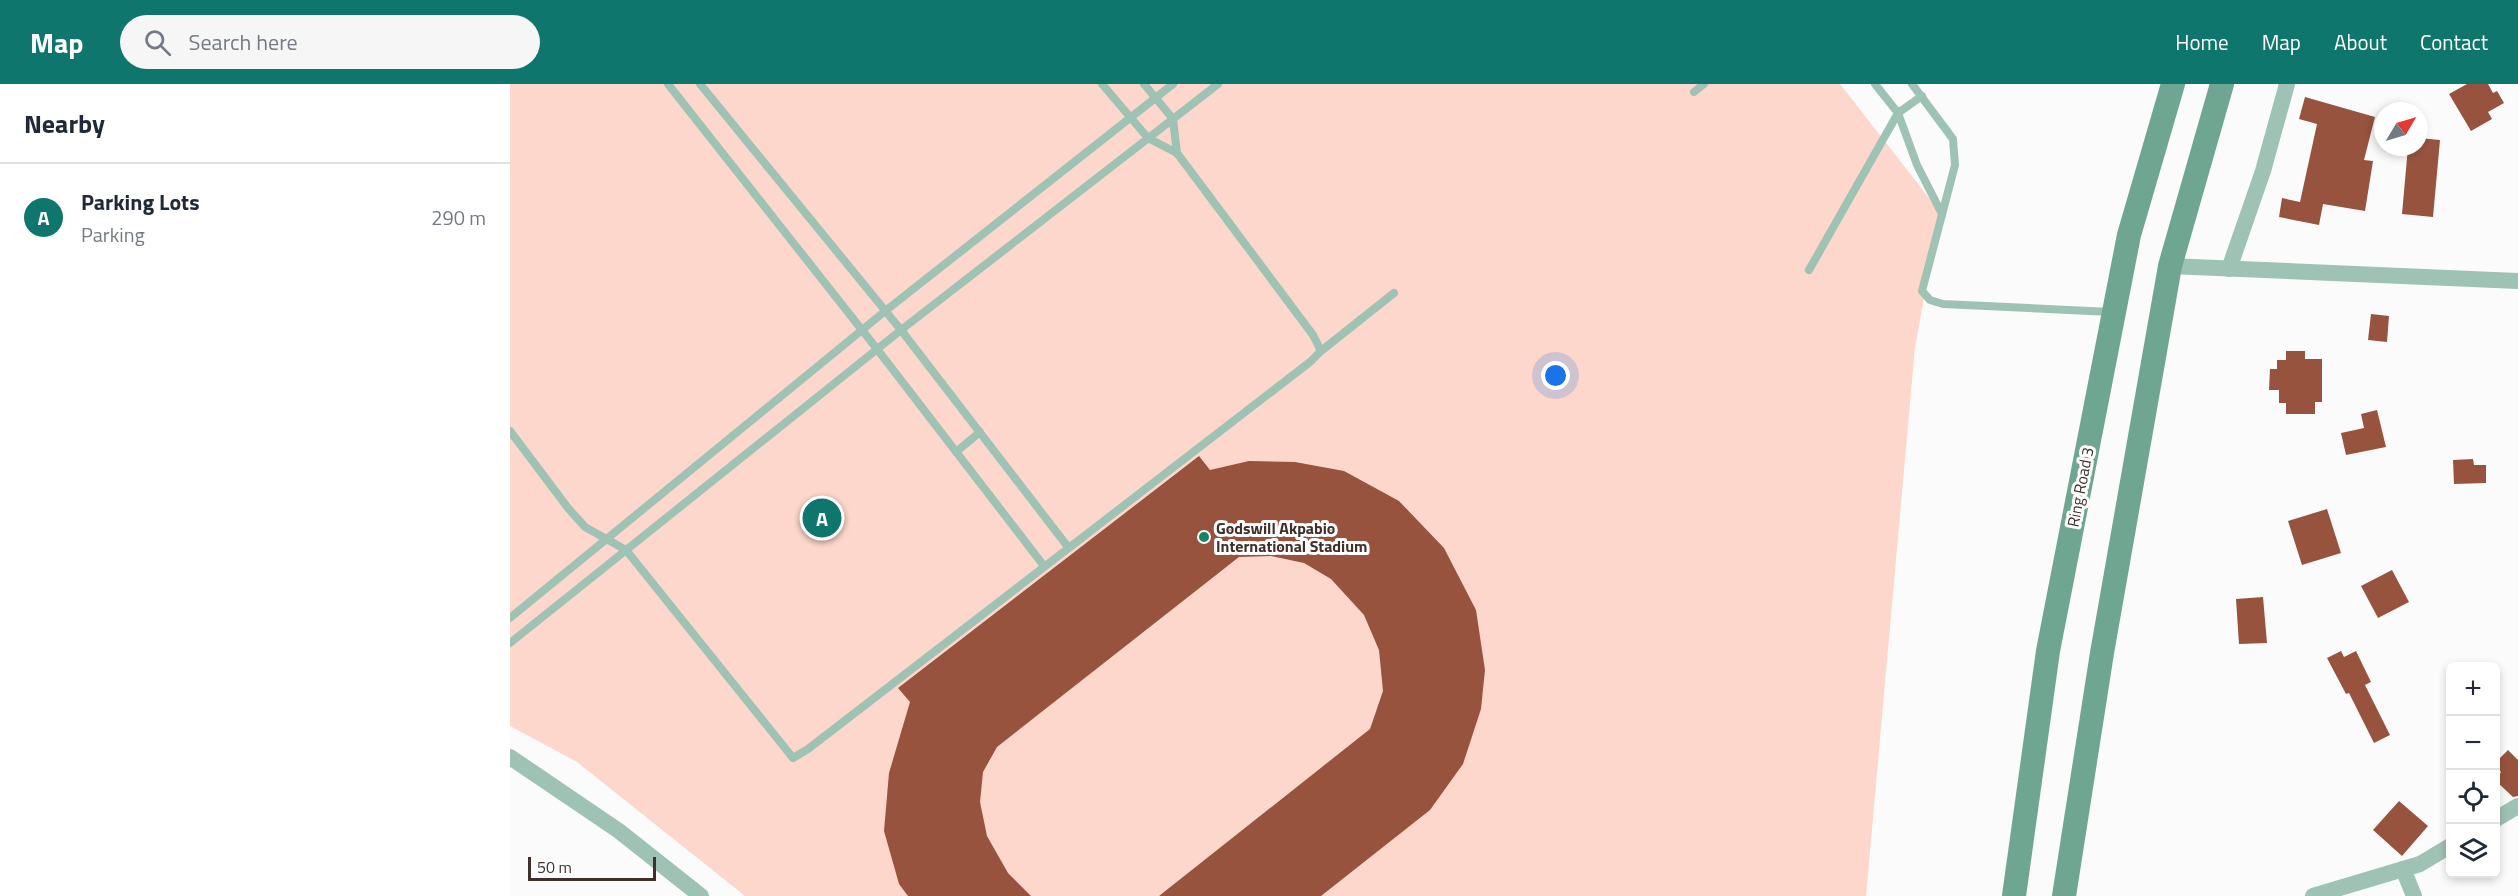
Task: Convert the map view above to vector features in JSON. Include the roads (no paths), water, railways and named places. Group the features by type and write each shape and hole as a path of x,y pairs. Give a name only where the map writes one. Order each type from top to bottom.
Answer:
{"main road":[{"name":"Ring Road 3","path":"2014,896 2048,651 2129,235 2173,84"},
{"path":"2064,896 2102,653 2170,266 2223,84"}],"street":[{"path":"2229,269 2263,171 2287,84"},
{"path":"2170,266 2518,281"},
{"path":"510,757 611,825 701,896"},
{"path":"2500,817 2518,806"},
{"path":"2316,896 2420,864 2446,849"},
{"path":"2403,869 2414,896"}],"lane":[{"path":"668,84 1044,566"},
{"path":"700,84 901,330 1068,547"},
{"path":"1102,84 1148,138 1177,153 1313,335 1321,351"},
{"path":"1144,84 1173,119 1177,153"},
{"path":"510,618 884,312 1173,84"},
{"path":"510,643 901,330 1218,84"},
{"path":"1694,92 1704,84"},
{"path":"1875,84 1898,113 1917,165 1942,214"},
{"path":"1912,84 1953,139 1955,165 1922,291 1930,300 1943,304 2114,312"},
{"path":"1809,270 1898,113 1922,96"},
{"path":"510,431 585,527 626,550 793,758 808,749 1310,362 1394,293"},
{"path":"956,452 980,432"}],"place":[{"name":"Parking Lots","path":"822,518"},
{"name":"Godswill Akpabio International Stadium","path":"1204,537"}]}
